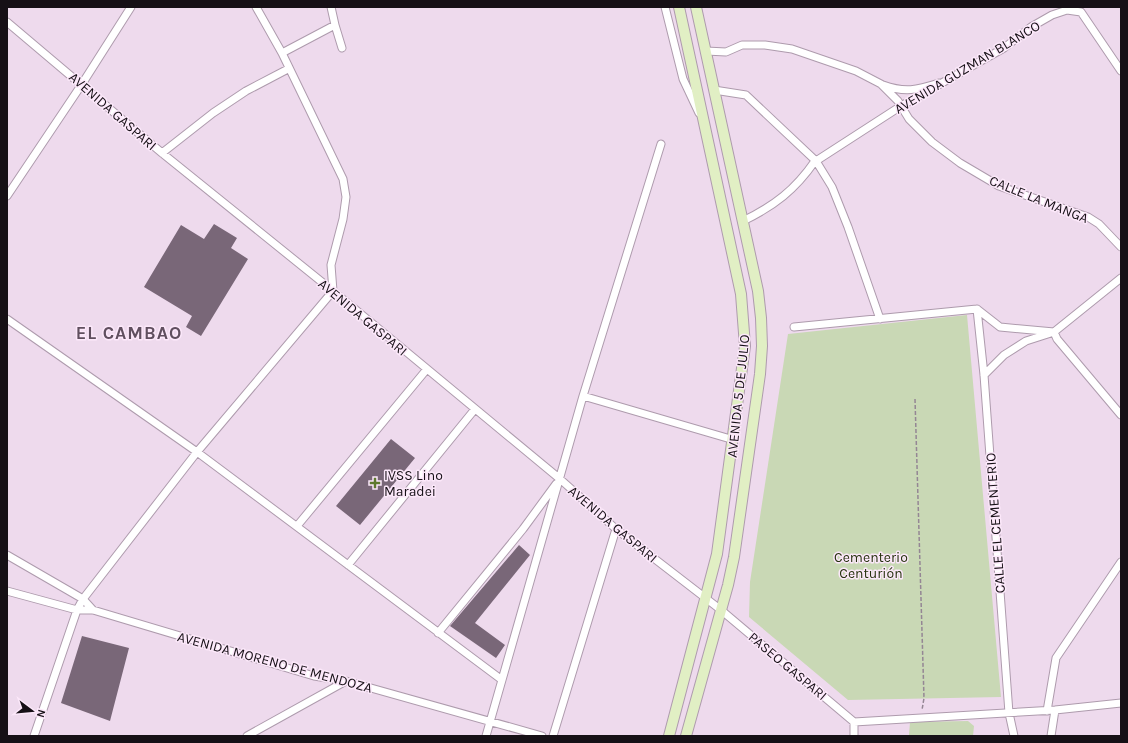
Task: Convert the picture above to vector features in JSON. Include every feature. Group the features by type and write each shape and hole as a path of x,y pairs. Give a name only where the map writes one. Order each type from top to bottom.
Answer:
{"street":[{"path":"7,196 82,84 131,7"},
{"path":"34,736 77,610 83,599 197,452 333,291 331,265 343,219 346,197 343,179 288,69 282,53 256,7"},
{"path":"331,7 342,48"},
{"path":"665,7 683,79 705,128"},
{"name":"AVENIDA 5 DE JULIO","path":"669,736 717,554 745,358 742,294 679,7"},
{"name":"AVENIDA 5 DE JULIO","path":"686,736 721,610 738,534 762,346 758,291 696,7"},
{"name":"AVENIDA GUZMAN BLANCO","path":"815,161 901,106 954,78 1004,48 1031,27 1052,15 1067,10 1081,12 1121,71"},
{"name":"AVENIDA GASPARI","path":"7,22 162,153 333,291 560,479 616,529 706,600 721,610"},
{"path":"282,53 335,25"},
{"name":"CALLE LA MANGA","path":"706,51 726,52 742,45 766,45 792,49 856,71 881,84 901,106 909,119 932,142 960,164 998,186 1088,217 1100,224 1121,247"},
{"path":"162,153 226,104 246,91 288,69"},
{"path":"881,84 898,90 912,90 954,78"},
{"path":"714,90 746,95 815,161 834,194 880,319"},
{"path":"486,736 583,396 661,144"},
{"path":"743,221 767,210 783,198 803,178 815,161"},
{"path":"984,375 1004,355 1026,341 1054,332 1121,278"},
{"path":"794,328 977,309 1000,326 1054,332"},
{"name":"CALLE EL CEMENTERIO","path":"977,309 984,375 1009,713 1014,736"},
{"path":"7,319 197,452 502,680"},
{"path":"1054,332 1057,339 1121,415"},
{"path":"297,526 427,369"},
{"path":"583,396 734,440"},
{"path":"348,565 475,409"},
{"path":"438,633 523,529 560,479"},
{"path":"553,736 616,529"},
{"path":"7,555 83,599 92,610"},
{"path":"1047,711 1056,658 1121,562"},
{"name":"AVENIDA MORENO DE MENDOZA","path":"7,591 77,610 92,610 314,676 346,681 542,736"},
{"name":"PASEO GASPARI","path":"721,610 854,722"},
{"path":"247,736 346,681"},
{"path":"854,736 854,722 1047,711 1121,703"},
{"path":"1051,736 1055,710"}],"path":[{"path":"915,399 924,698 921,718"}],"green space":[{"name":"Cementerio Centurión","path":"967,315 1001,697 848,700 749,617 750,582 788,334"},
{"path":"968,721 974,726 973,736 909,735 910,722"}],"building":[{"path":"214,224 237,238 231,248 248,259 201,336 186,327 192,316 144,287 181,225 204,239"},
{"path":"391,439 415,458 360,525 336,506"},
{"path":"519,545 530,555 475,623 505,645 496,658 450,626"},
{"path":"82,636 129,648 110,721 61,703"}],"place":[{"name":"IVSS Lino Maradei","path":"375,483"}],"district":[{"name":"EL CAMBAO","path":"129,333"}]}
